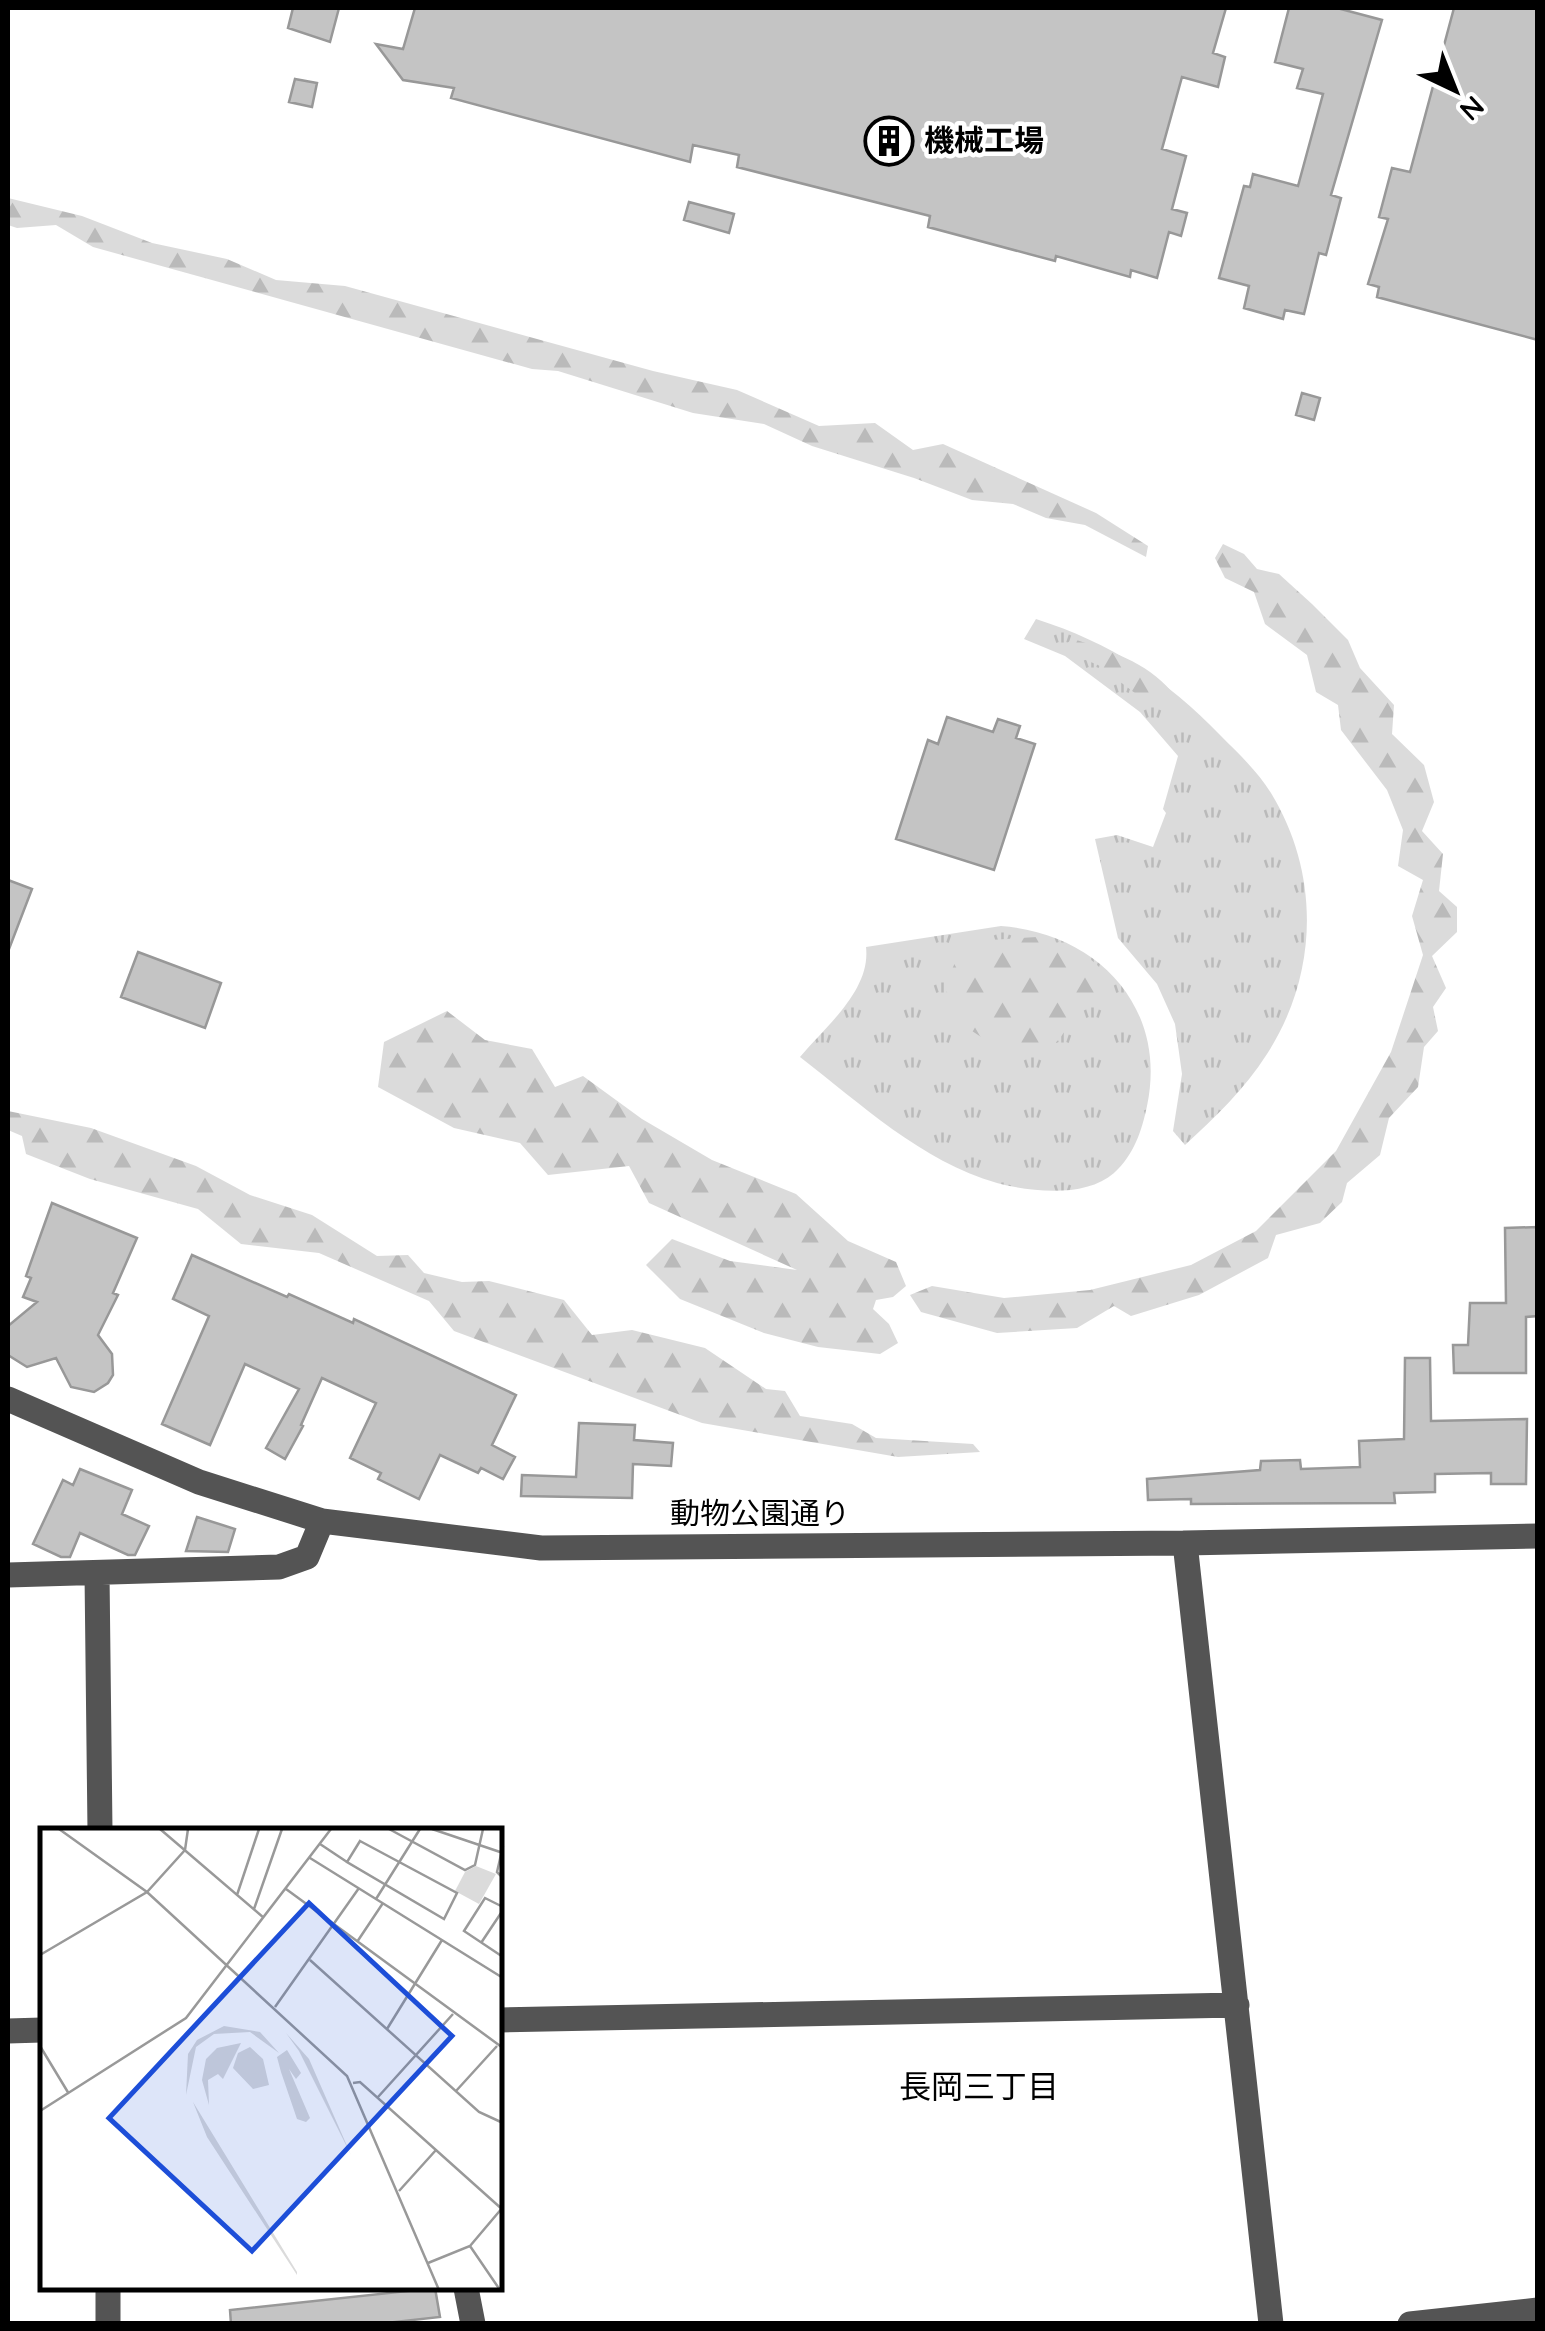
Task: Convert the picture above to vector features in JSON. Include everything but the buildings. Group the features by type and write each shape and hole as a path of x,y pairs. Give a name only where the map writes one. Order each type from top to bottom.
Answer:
{"street":[{"name":"動物公園通り","path":"8,1399 199,1482 322,1521 540,1548 1185,1544 1538,1536"},
{"path":"8,1575 279,1567 307,1557 322,1521"},
{"path":"1185,1544 1271,2324"},
{"path":"97,1573 100,1828"},
{"path":"502,2020 1237,2006"},
{"path":"8,2031 40,2030"},
{"path":"108,2291 108,2324"},
{"path":"467,2291 473,2324"},
{"path":"1410,2324 1538,2310"}],"green space":[{"path":"8,198 82,216 152,243 227,259 276,280 345,286 653,371 737,390 819,426 875,423 913,450 943,444 1096,513 1148,546 1146,557 1085,525 1046,518 1013,504 972,500 812,446 764,424 693,413 558,371 532,369 93,247 56,225 17,228 8,225"},
{"path":"1223,544 1244,554 1257,569 1279,574 1348,640 1360,668 1394,705 1392,734 1424,765 1434,802 1422,831 1443,854 1439,891 1457,907 1457,932 1432,956 1446,988 1433,1007 1438,1031 1424,1047 1418,1087 1389,1118 1380,1155 1347,1183 1342,1202 1320,1223 1276,1235 1268,1258 1199,1295 1131,1316 1114,1306 1077,1328 997,1333 921,1312 910,1295 932,1286 1004,1298 1090,1290 1191,1265 1256,1231 1336,1151 1391,1052 1423,955 1412,916 1423,880 1398,866 1403,830 1387,790 1341,730 1338,705 1316,692 1307,655 1265,624 1254,592 1225,578 1215,558"},
{"path":"1036,619 1089,639 1136,665 1200,716 1266,785 1299,857 1307,925 1304,958 1284,1023 1249,1079 1185,1145 1173,1131 1182,1074 1175,1024 1157,984 1118,938 1095,839 1117,835 1153,847 1166,813 1163,809 1178,756 1140,712 1065,656 1024,639"},
{"path":"1073,639 1150,672 1171,691 1168,701 1148,703 1098,665 1076,656 1067,643"},
{"path":"1001,926 1067,943 1095,960 1118,982 1135,1007 1147,1037 1151,1070 1140,1133 1121,1166 1089,1186 1058,1191 1026,1189 969,1173 917,1146 800,1057 854,993 866,963 866,947"},
{"path":"1037,937 1082,954 1101,969 1114,989 1108,1001 1074,1007 1064,1032 1052,1045 1007,1054 972,1031 944,988 957,958 990,940"},
{"path":"447,1011 485,1040 532,1049 555,1087 583,1076 642,1119 712,1160 796,1194 848,1241 896,1262 906,1286 893,1297 876,1300 873,1309 889,1324 898,1343 880,1354 818,1347 764,1333 680,1299 646,1265 672,1239 730,1261 797,1270 649,1203 629,1166 548,1175 520,1143 454,1128 378,1087 384,1042"},
{"path":"8,1111 91,1128 196,1166 250,1195 312,1215 377,1256 408,1255 424,1273 462,1282 489,1281 564,1300 592,1335 632,1330 705,1348 766,1389 785,1391 800,1416 852,1424 876,1438 973,1444 980,1452 898,1457 702,1423 454,1331 429,1301 319,1253 241,1244 198,1209 90,1179 26,1154 22,1136 8,1130"}],"place":[{"name":"機械工場","path":"889,141"}],"district":[{"name":"長岡三丁目","path":"979,2087"}]}
